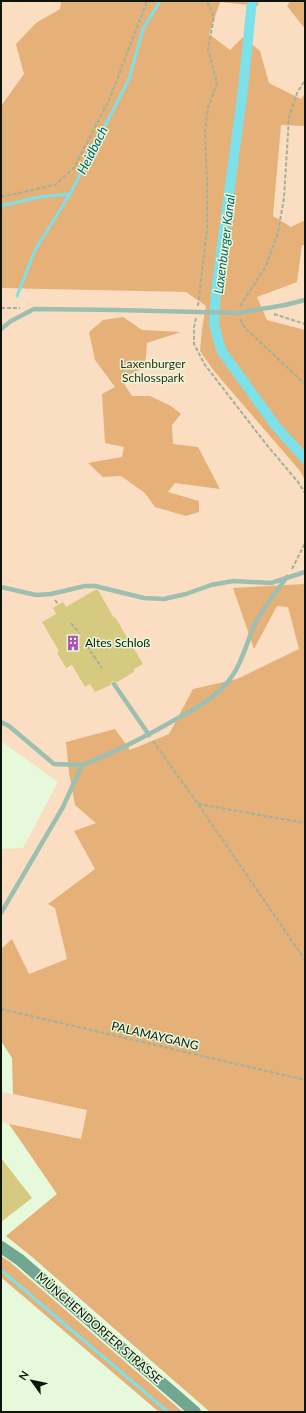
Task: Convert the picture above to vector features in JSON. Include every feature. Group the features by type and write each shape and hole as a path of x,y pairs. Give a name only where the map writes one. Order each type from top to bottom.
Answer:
{"main road":[{"name":"MÜNCHENDORFER STRASSE","path":"1,1247 20,1260 195,1412"}],"lane":[{"path":"1,328 34,309 237,313 305,300"},
{"path":"1,587 36,595 51,594 85,586 95,586 144,598 164,599 186,594 211,585 233,581 271,583 305,572"},
{"path":"1,722 9,726 54,764 82,765 106,756 149,735 199,706 225,685 241,660 254,627 270,600 287,578"},
{"path":"114,684 149,735"},
{"path":"1,913 63,806 82,765"}],"path":[{"path":"1,197 55,185 74,168 110,98 147,1"},
{"path":"207,1 214,17 208,49 217,83 208,108 205,131 207,183 206,229 197,313 194,327 194,344 205,365 266,444 298,482 305,494"},
{"path":"305,80 297,93 289,117 284,198 278,232 266,266 243,300 237,313 245,328 305,384"},
{"path":"1,308 34,309"},
{"path":"263,309 305,324"},
{"path":"287,578 305,543"},
{"path":"71,623 78,633"},
{"path":"87,646 102,668"},
{"path":"149,735 305,960"},
{"path":"198,804 305,823"},
{"name":"PALAMAYGANG","path":"1,1008 305,1080"}],"green space":[{"name":"Laxenburger Schlosspark","path":"1,1 305,1 305,1412 210,1412 6,1236 57,1194 9,1124 1,1122 1,1092 13,1094 12,1058 1,1041 1,849 23,848 58,782 1,741"}],"shaded area":[{"path":"61,1 259,1 258,6 220,2 209,34 230,50 243,37 260,51 269,83 301,99 305,94 305,126 281,125 273,216 291,227 305,220 305,245 302,245 297,282 257,297 267,320 305,330 305,480 300,471 214,371 200,351 206,306 186,292 1,288 1,106 24,74 16,44 36,23 60,9"},
{"path":"290,1 305,1 305,29 287,6"},
{"path":"123,317 142,330 181,332 147,343 145,367 121,379 132,396 150,396 171,406 181,414 172,425 173,444 198,447 220,489 175,483 168,492 199,501 199,512 186,516 155,507 145,493 121,476 103,477 88,463 122,457 124,447 105,443 102,394 115,387 95,360 89,332 103,320"},
{"path":"305,584 305,1412 210,1412 6,1236 57,1194 9,1124 81,1139 87,1110 13,1094 12,1058 1,1041 1,949 12,939 29,974 67,959 55,908 48,904 95,869 74,831 96,823 75,805 69,772 66,742 115,729 130,750 169,734 193,689 237,679 299,649 288,607 277,606 254,649 233,588"},
{"path":"1,1256 10,1262 183,1412 159,1412 3,1279 1,1277"}],"building":[{"name":"Altes Schloß","path":"95,590 98,590 143,664 134,669 134,672 117,682 112,681 111,685 95,692 90,684 85,687 72,665 66,668 57,653 59,651 42,622 56,614 53,608 63,602 66,607"},
{"path":"1,1158 32,1198 1,1222"}],"waterway":[{"name":"Heidbach","path":"17,296 35,250 70,194 129,79 143,29 160,1"},
{"name":"Laxenburger Kanal","path":"252,1 243,89 216,290 214,324 221,350 275,425 305,459"},
{"path":"1,206 39,197 70,194"},
{"path":"1,1270 168,1412"}],"place":[{"name":"Altes Schloß","path":"73,643"}]}
